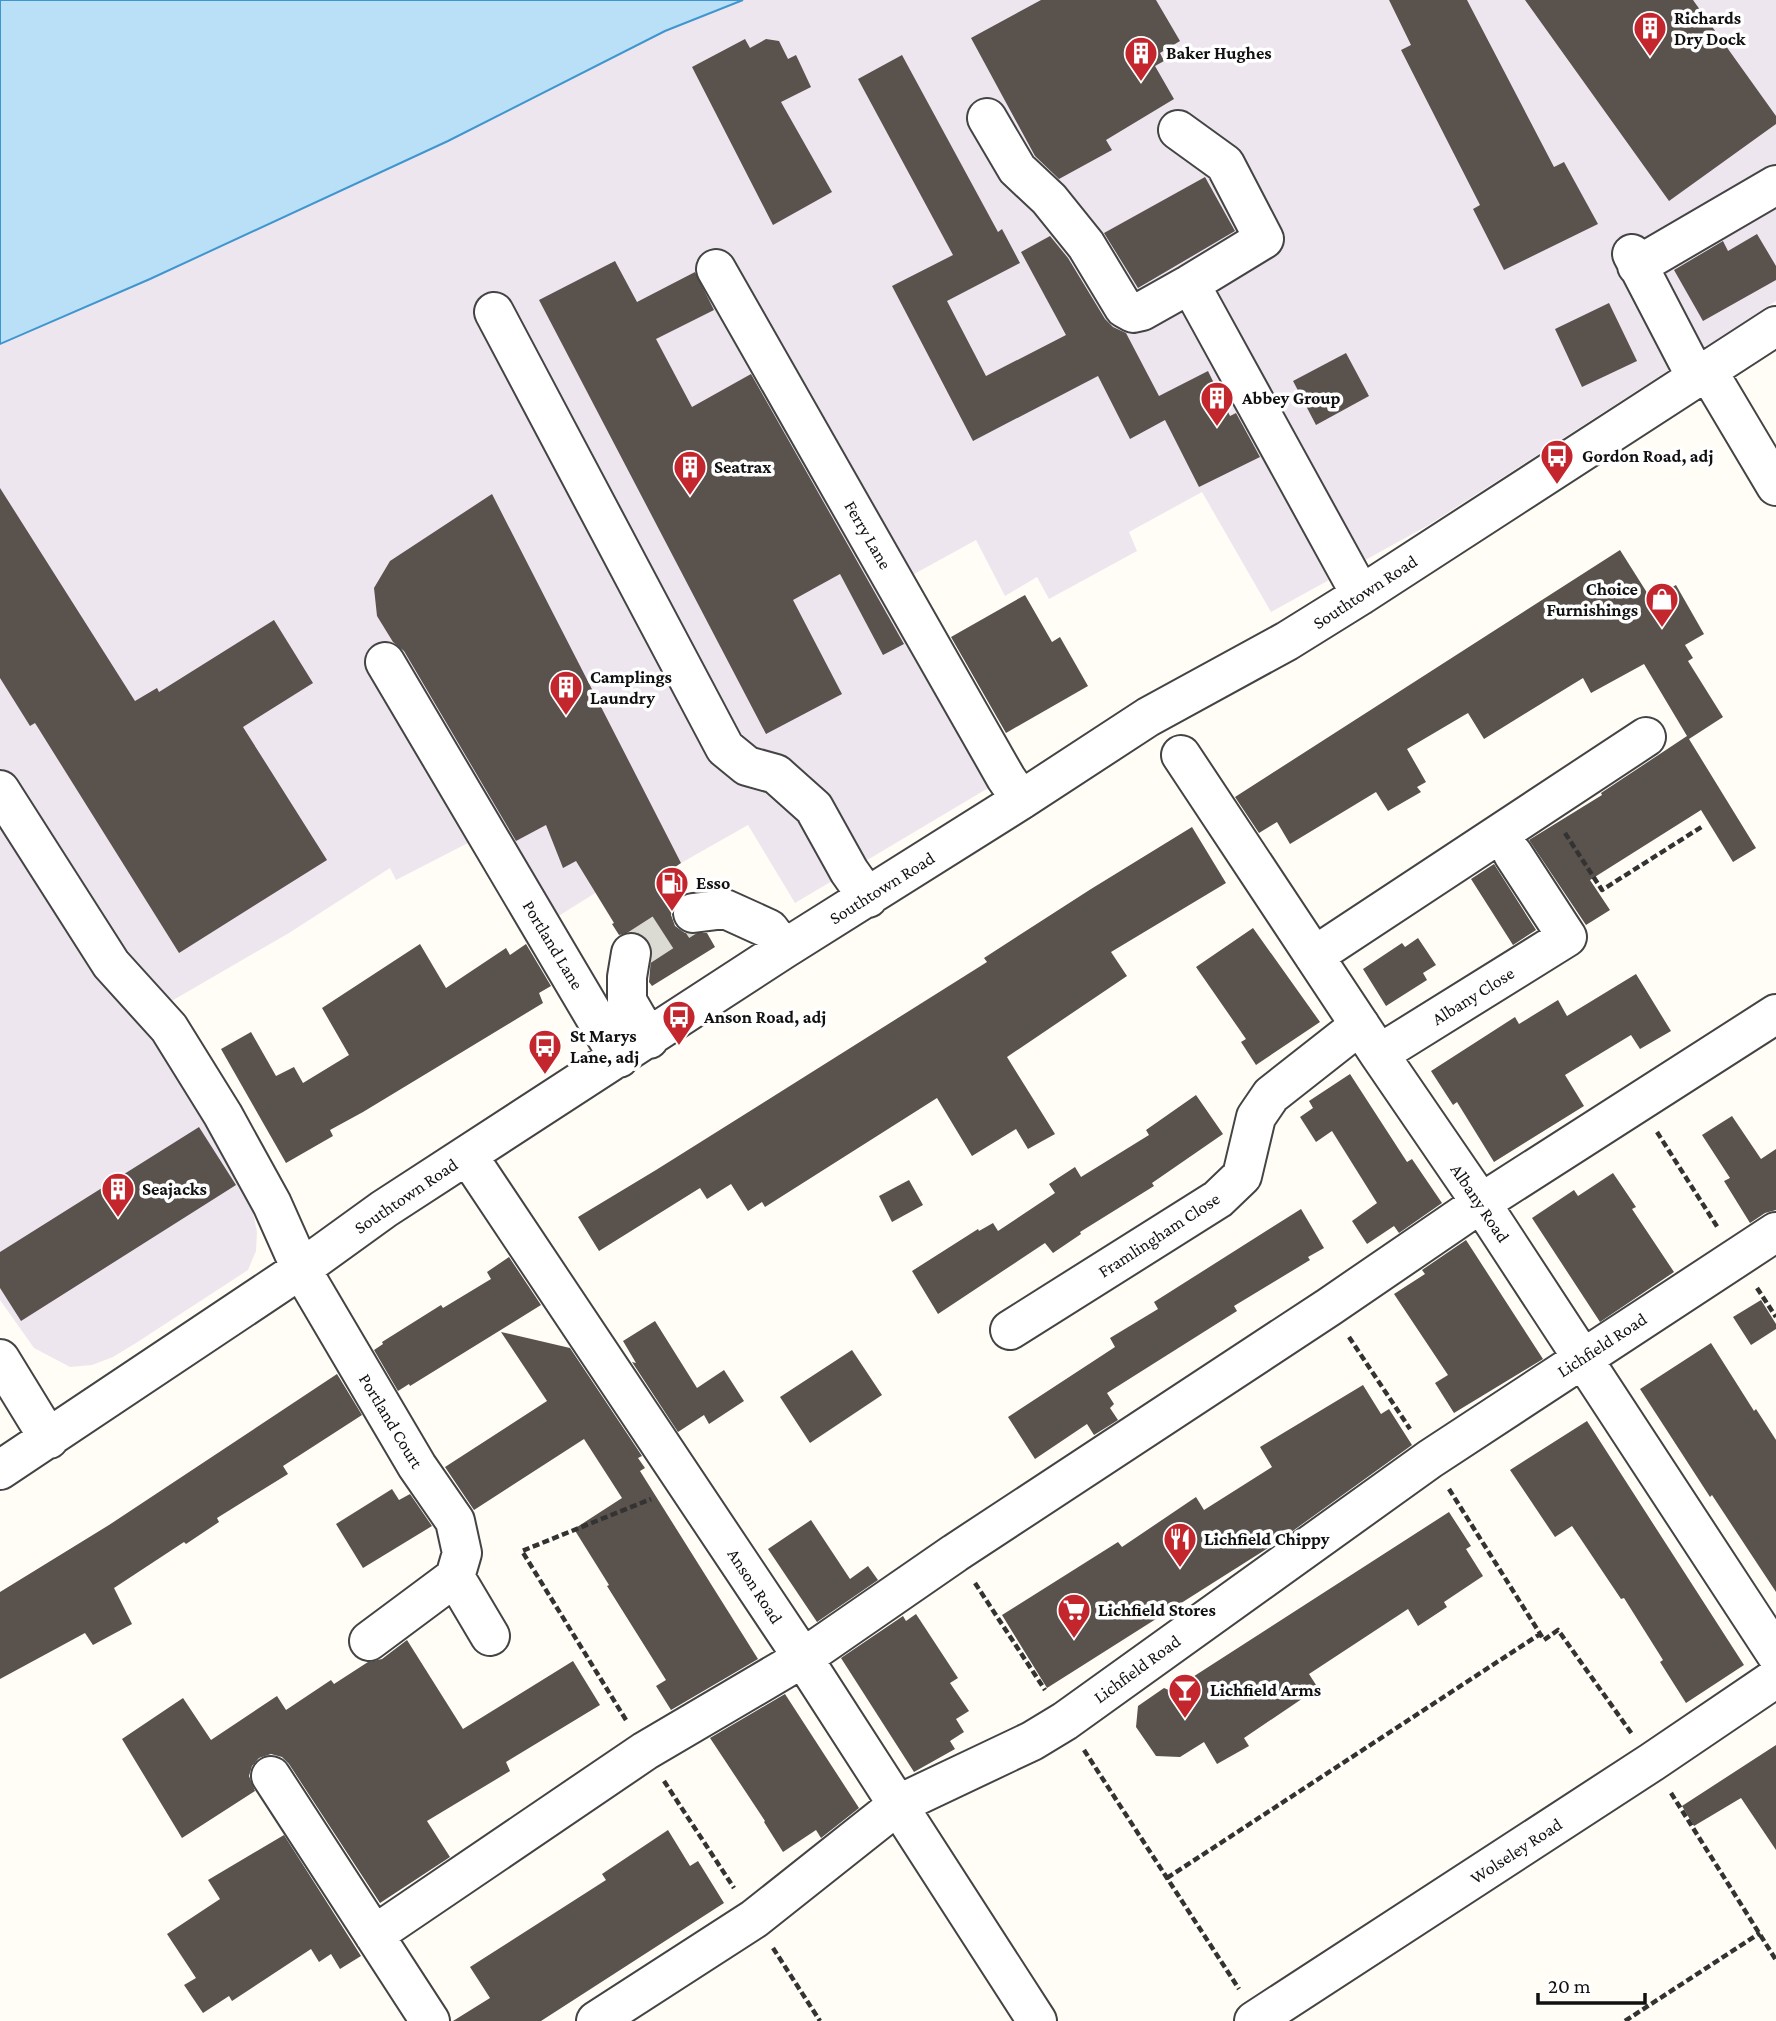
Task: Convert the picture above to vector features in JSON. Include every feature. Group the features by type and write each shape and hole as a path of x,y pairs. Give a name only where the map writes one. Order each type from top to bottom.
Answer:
{"street":[{"path":"986,118 1017,169 1049,199 1086,245 1124,308 1133,313 1142,312 1264,239 1225,164 1178,130"},
{"path":"1776,185 1634,260 1702,374 1776,486"},
{"name":"Ferry Lane","path":"716,269 1021,800"},
{"path":"1190,284 1361,595"},
{"path":"494,312 725,748 747,766 776,774 814,808 867,898"},
{"name":"Southtown Road","path":"0,1471 301,1269 384,1209 784,949 1148,717 1287,641 1361,595 1776,326"},
{"name":"Portland Lane","path":"386,662 486,833 634,1048"},
{"path":"1314,956 1646,737"},
{"name":"Albany Road","path":"1181,755 1481,1203 1776,1654"},
{"name":"Portland Court","path":"0,790 111,964 169,1028 216,1104 272,1204 301,1269 417,1466 455,1521 463,1553 455,1577"},
{"name":"Albany Close","path":"1370,1040 1567,937 1513,854"},
{"path":"693,913 725,909 769,929 784,949"},
{"path":"631,953 627,1001 634,1048"},
{"path":"374,1935 645,1751 803,1658 955,1553 1329,1307 1481,1203 1776,1014"},
{"name":"Framlingham Close","path":"1010,1330 1218,1199 1242,1175 1255,1117 1272,1095 1370,1040"},
{"name":"Anson Road","path":"468,1156 803,1658 1037,2021"},
{"name":"Lichfield Road","path":"596,2021 754,1919 899,1804 1032,1741 1065,1721 1430,1459 1776,1232"},
{"path":"0,1359 49,1439"},
{"path":"369,1641 455,1577 490,1636"},
{"name":"Wolseley Road","path":"1256,2020 1776,1678"},
{"path":"271,1776 430,2021"}],"path":[{"path":"1546,803 1602,890 1703,826"},
{"path":"1639,1102 1776,1317"},
{"path":"1329,1307 1430,1459 1544,1640 1558,1630 1652,1762 1776,1961"},
{"path":"688,1484 522,1551 645,1751 820,2021"},
{"path":"955,1553 1167,1878 1256,2020"},
{"path":"1167,1878 1540,1634"},
{"path":"1625,2021 1760,1934"}],"shaded area":[{"path":"743,0 1776,0 1776,301 1427,526 1271,612 1202,492 1129,532 1137,551 1049,599 1037,577 1005,596 976,540 896,584 995,784 795,903 748,825 681,863 656,818 600,890 549,922 501,826 396,880 390,868 289,933 144,1017 247,1184 257,1232 256,1251 248,1270 136,1343 113,1357 92,1365 70,1367 34,1348 0,1300 0,344 150,279 448,141 665,31"}],"water":[{"path":"0,0 743,0 665,31 448,141 150,279 0,344"}],"building":[{"path":"1041,0 1156,0 1180,41 1160,53 1164,61 1155,66 1174,99 1106,140 1112,150 1059,179 1035,156 971,38"},
{"path":"1389,0 1467,0 1554,167 1564,162 1598,224 1504,270 1473,209 1480,205 1401,50 1411,45"},
{"name":"Richards Dry Dock","path":"1525,0 1693,0 1776,116 1776,124 1669,201"},
{"path":"745,39 750,48 766,39 779,41 788,59 796,55 811,87 781,102 832,192 773,225 692,67"},
{"path":"902,55 998,232 1002,229 1020,263 947,301 986,376 1066,335 1021,252 1050,236 1068,258 1105,319 1113,327 1126,333 1159,396 1208,371 1230,416 1236,413 1260,457 1199,487 1165,420 1130,439 1098,376 973,441 892,286 953,255 858,79"},
{"path":"1205,177 1235,231 1138,288 1104,233"},
{"path":"1757,234 1776,266 1776,280 1703,321 1674,270 1723,241 1728,251"},
{"name":"Seatrax","path":"615,261 637,302 695,272 714,310 656,339 692,407 751,374 904,644 883,655 840,574 793,600 842,694 766,734 539,300"},
{"path":"1609,303 1637,361 1582,387 1555,329"},
{"path":"1346,353 1369,396 1316,425 1293,381"},
{"path":"0,488 135,701 157,688 159,692 274,620 313,683 243,727 327,860 179,953 35,723 30,726 0,678"},
{"name":"Camplings Laundry","path":"492,494 681,863 668,872 682,895 673,905 671,915 675,926 685,933 707,933 715,947 652,986 649,982 652,946 645,937 634,931 619,935 576,861 563,868 546,825 516,841 404,651 393,642 377,616 374,588 390,561"},
{"path":"1620,550 1651,599 1676,585 1704,634 1685,645 1693,658 1688,661 1723,717 1689,739 1756,848 1733,862 1701,810 1590,880 1610,910 1586,925 1529,840 1602,795 1601,793 1687,736 1644,664 1591,693 1583,678 1484,739 1468,713 1407,749 1426,782 1417,787 1421,792 1388,811 1376,792 1290,844 1277,822 1259,833 1235,797"},
{"path":"1025,595 1052,642 1060,637 1088,686 1006,733 951,637"},
{"path":"1192,827 1226,883 1111,952 1127,976 1007,1057 1055,1134 1028,1149 1016,1129 972,1156 937,1098 765,1207 762,1202 748,1211 731,1184 707,1199 700,1188 599,1251 578,1217 987,962 984,958"},
{"path":"1494,864 1536,930 1513,945 1471,879"},
{"path":"1253,928 1320,1022 1256,1065 1241,1042 1246,1039 1196,967"},
{"path":"1418,938 1436,965 1423,973 1427,980 1386,1006 1363,969 1402,943 1405,947"},
{"path":"420,944 446,988 506,948 510,955 526,944 551,986 539,993 543,1003 330,1130 333,1136 286,1163 221,1049 251,1032 276,1076 294,1067 303,1083 349,1055 322,1008"},
{"path":"1636,974 1671,1031 1640,1049 1631,1035 1565,1075 1584,1106 1494,1162 1457,1102 1453,1105 1431,1071 1515,1017 1519,1024 1558,1000 1567,1016"},
{"path":"1350,1074 1407,1162 1412,1159 1442,1203 1399,1233 1394,1226 1367,1244 1352,1221 1377,1203 1332,1131 1316,1142 1300,1117 1313,1108 1309,1101"},
{"path":"1196,1095 1223,1134 1152,1183 1154,1186 1080,1232 1081,1234 1053,1253 1045,1243 938,1314 912,1271 978,1229 979,1231 993,1223 998,1231 1055,1193 1049,1184 1075,1167 1081,1177 1149,1135 1146,1130"},
{"path":"1732,1116 1761,1159 1776,1149 1776,1210 1765,1213 1750,1223 1724,1181 1730,1178 1702,1135"},
{"name":"Seajacks","path":"199,1127 236,1185 21,1321 0,1288 0,1252"},
{"path":"1613,1173 1636,1207 1632,1209 1674,1272 1600,1322 1532,1218 1574,1190 1578,1196"},
{"path":"909,1180 923,1205 892,1222 879,1196"},
{"path":"1301,1209 1324,1248 1308,1257 1310,1260 1234,1306 1237,1311 1107,1393 1114,1404 1110,1408 1118,1420 1094,1435 1087,1424 1035,1459 1008,1417 1115,1347 1110,1338 1158,1309 1154,1302"},
{"path":"1466,1240 1543,1359 1454,1413 1435,1383 1448,1375 1394,1294 1425,1274 1422,1270"},
{"path":"509,1257 541,1305 398,1391 374,1350 383,1344 382,1342 441,1305 443,1308 491,1279 487,1272"},
{"path":"1761,1300 1776,1324 1776,1329 1751,1345 1733,1317"},
{"path":"655,1321 697,1388 724,1370 744,1401 709,1424 704,1415 678,1432 632,1362 636,1363 623,1341"},
{"path":"501,1332 570,1348 642,1456 638,1458 645,1468 640,1471 758,1659 671,1710 656,1686 666,1680 574,1529 622,1498 584,1439 474,1510 445,1467 547,1401"},
{"path":"1711,1343 1754,1411 1756,1409 1776,1440 1776,1592 1640,1389"},
{"path":"852,1350 882,1395 810,1443 780,1397"},
{"path":"337,1374 362,1415 283,1466 288,1474 217,1518 219,1522 186,1544 184,1542 114,1588 132,1624 93,1645 85,1633 0,1679 0,1592 109,1525"},
{"path":"1363,1385 1381,1414 1389,1409 1412,1445 1276,1543 1047,1688 1002,1615 1118,1542 1122,1547 1196,1497 1204,1510 1272,1467 1260,1447"},
{"path":"1587,1421 1744,1665 1686,1703 1624,1598 1621,1599 1572,1526 1555,1537 1510,1470"},
{"path":"392,1489 399,1500 410,1494 432,1526 363,1568 336,1524"},
{"path":"1449,1512 1471,1546 1466,1549 1483,1576 1444,1602 1447,1607 1418,1626 1408,1609 1309,1674 1318,1688 1244,1738 1249,1746 1217,1764 1204,1742 1180,1757 1156,1756 1136,1727 1138,1706 1164,1688 1171,1691"},
{"path":"811,1520 850,1579 868,1566 878,1580 817,1622 768,1549"},
{"path":"916,1614 958,1678 950,1683 969,1711 956,1719 964,1732 950,1741 955,1749 914,1772 841,1658 903,1616 906,1621"},
{"path":"407,1640 463,1729 573,1661 600,1705 506,1762 510,1771 427,1821 450,1857 380,1903 282,1757 271,1754 259,1758 252,1766 249,1776 255,1791 182,1838 122,1739 183,1698 211,1740 277,1696 286,1710 331,1680 334,1684 368,1662 382,1659"},
{"path":"785,1694 859,1808 821,1838 816,1830 783,1852 710,1738"},
{"path":"1776,1745 1776,1850 1741,1798 1694,1826 1682,1806"},
{"path":"668,1830 690,1866 698,1861 724,1903 541,2021 453,2021 490,1998 470,1967 606,1880 602,1874"},
{"path":"284,1835 361,1956 340,1969 331,1954 319,1962 311,1949 232,2001 229,1996 203,2013 184,1985 196,1978 167,1934 220,1899 208,1880"}],"tunnel":[{"path":"631,953 693,913"}],"place":[{"name":"Richards Dry Dock","path":"1650,58"},
{"name":"Baker Hughes","path":"1141,83"},
{"name":"Abbey Group","path":"1217,428"},
{"name":"Gordon Road, adj","path":"1557,486"},
{"name":"Seatrax","path":"690,497"},
{"name":"Choice Furnishings","path":"1662,629"},
{"name":"Camplings Laundry","path":"566,717"},
{"name":"Esso","path":"672,913"},
{"name":"Anson Road, adj","path":"679,1047"},
{"name":"St Marys Lane, adj","path":"545,1076"},
{"name":"Seajacks","path":"118,1219"},
{"name":"Lichfield Chippy","path":"1180,1569"},
{"name":"Lichfield Stores","path":"1074,1640"},
{"name":"Lichfield Arms","path":"1185,1720"}]}
